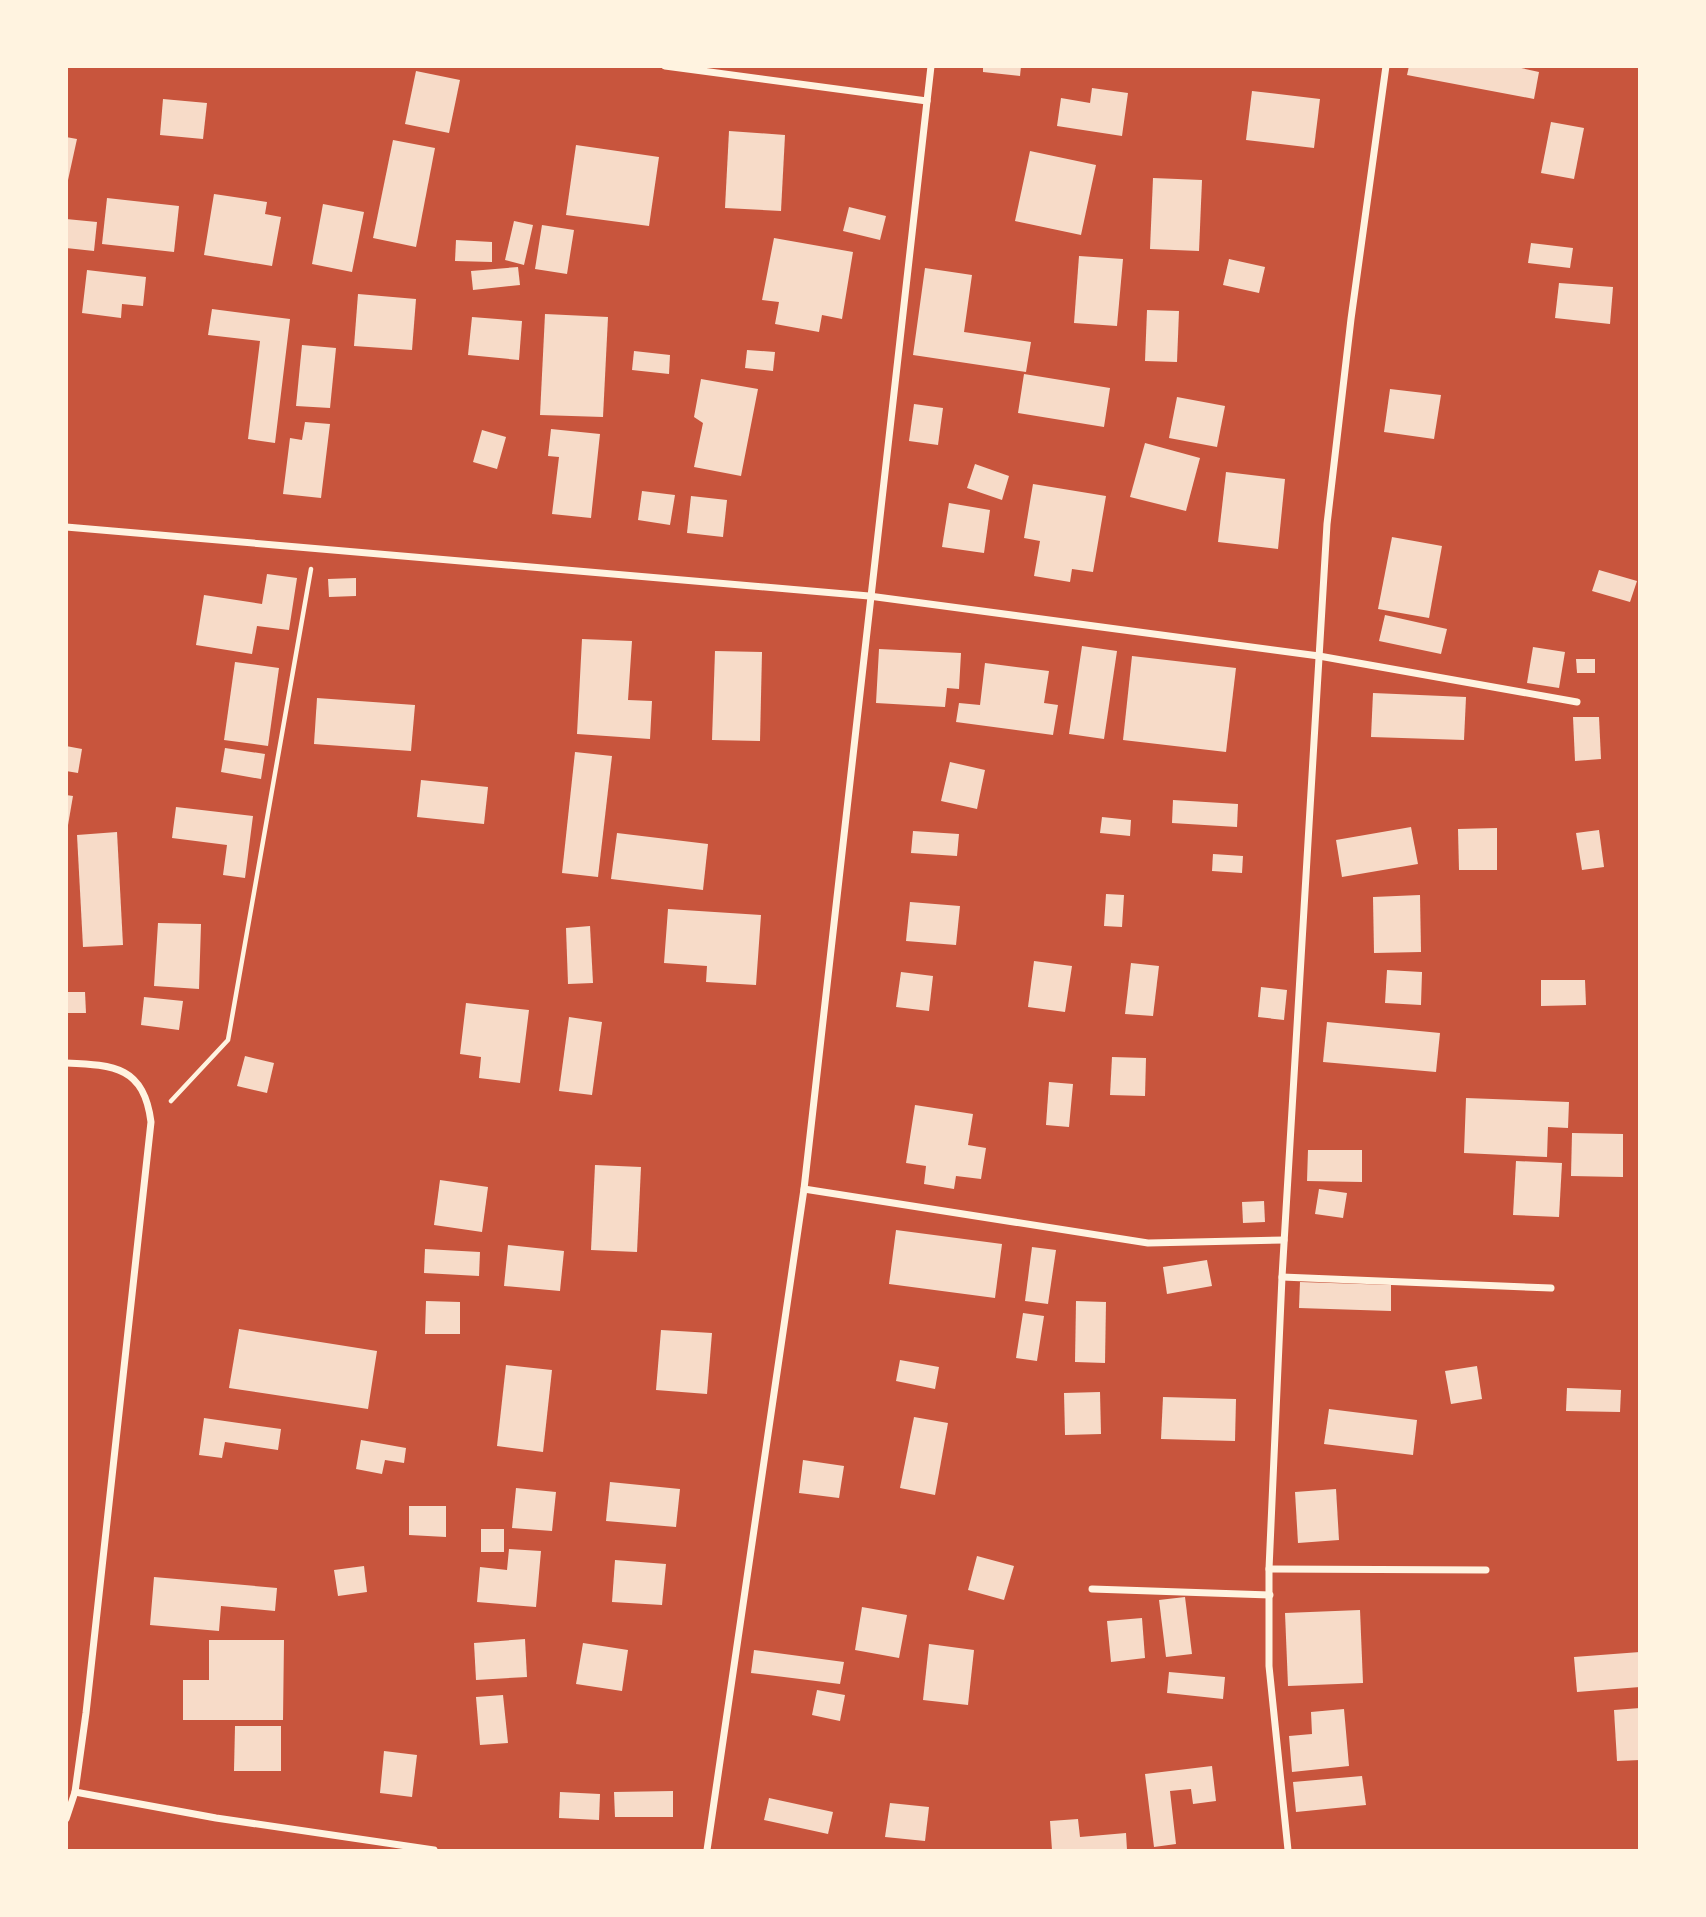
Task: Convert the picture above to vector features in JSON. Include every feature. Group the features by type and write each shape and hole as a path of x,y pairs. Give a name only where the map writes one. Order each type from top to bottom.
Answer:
{"street":[{"path":"665,66 927,101"},
{"path":"707,1850 804,1189 931,66"},
{"path":"1288,1850 1269,1666 1269,1569 1284,1240 1327,524 1351,319 1386,66"},
{"path":"66,527 314,551 869,596 1319,656 1577,702"},
{"path":"66,1063 98,1064 132,1076 143,1087 151,1122 86,1713 75,1792 66,1819"},
{"path":"804,1189 1148,1242 1284,1240"},
{"path":"1282,1277 1551,1288"},
{"path":"1269,1569 1486,1570"},
{"path":"1092,1589 1270,1595"},
{"path":"75,1792 216,1818 434,1850"}],"path":[{"path":"151,1122 228,1040 314,551"}],"building":[{"path":"983,66 1021,66 1020,76 983,72"},
{"path":"1409,66 1512,66 1539,72 1534,99 1407,75"},
{"path":"416,71 460,80 449,133 405,124"},
{"path":"1092,88 1128,93 1122,136 1057,126 1061,98 1090,103"},
{"path":"1252,91 1320,99 1314,148 1246,140"},
{"path":"163,99 207,103 203,139 160,135"},
{"path":"1551,122 1584,128 1574,179 1541,173"},
{"path":"729,131 785,135 781,211 725,208"},
{"path":"66,137 77,139 68,180 66,180"},
{"path":"393,140 435,148 416,247 373,238"},
{"path":"576,145 659,157 649,226 566,215"},
{"path":"1030,151 1096,165 1081,235 1015,221"},
{"path":"1153,178 1202,180 1199,251 1150,249"},
{"path":"214,194 267,202 265,214 281,217 272,266 204,255"},
{"path":"107,198 179,206 174,252 102,244"},
{"path":"323,204 364,212 352,272 312,264"},
{"path":"849,207 886,216 880,240 843,231"},
{"path":"66,219 97,222 94,251 66,248"},
{"path":"514,221 533,225 524,265 505,260"},
{"path":"542,225 574,230 567,274 535,269"},
{"path":"774,238 853,252 842,319 822,315 819,332 775,324 779,302 762,300"},
{"path":"456,240 492,242 492,262 455,261"},
{"path":"1531,243 1573,248 1570,268 1528,263"},
{"path":"1079,256 1123,259 1117,326 1074,323"},
{"path":"1229,259 1265,267 1259,293 1223,285"},
{"path":"518,267 520,285 473,290 471,271"},
{"path":"925,268 972,275 964,332 1031,342 1026,372 913,355"},
{"path":"87,270 146,277 143,306 122,304 121,318 82,313"},
{"path":"1559,283 1613,287 1610,324 1555,318"},
{"path":"358,294 416,299 412,350 354,346"},
{"path":"212,309 290,319 275,443 248,439 260,341 208,335"},
{"path":"1147,310 1179,311 1177,362 1145,361"},
{"path":"545,314 608,317 603,417 540,415"},
{"path":"472,317 522,321 519,360 468,355"},
{"path":"302,345 336,348 330,408 296,406"},
{"path":"747,350 775,352 773,371 745,368"},
{"path":"634,351 670,355 669,374 632,370"},
{"path":"1024,374 1110,388 1104,427 1018,413"},
{"path":"701,379 758,389 741,476 694,467 703,423 694,417"},
{"path":"1390,389 1441,395 1434,439 1384,432"},
{"path":"1177,397 1225,406 1217,447 1169,438"},
{"path":"914,404 943,408 938,445 909,441"},
{"path":"305,422 330,424 321,498 283,494 290,438 302,440"},
{"path":"551,429 600,434 591,518 552,514 559,457 548,456"},
{"path":"482,430 506,437 497,469 473,462"},
{"path":"1145,443 1200,458 1186,511 1130,497"},
{"path":"975,464 1009,476 1002,500 967,488"},
{"path":"1226,472 1285,479 1278,549 1218,542"},
{"path":"1033,484 1106,496 1093,572 1072,569 1070,582 1034,576 1040,541 1024,538"},
{"path":"642,491 675,495 670,525 638,520"},
{"path":"691,496 727,500 723,537 687,533"},
{"path":"949,503 990,510 984,553 942,547"},
{"path":"1392,537 1442,546 1429,618 1378,609"},
{"path":"1599,570 1637,581 1630,602 1592,591"},
{"path":"267,574 297,578 289,630 257,626 252,654 196,645 204,595 262,604"},
{"path":"356,578 356,596 329,597 328,579"},
{"path":"1385,615 1447,629 1441,654 1379,641"},
{"path":"582,639 632,641 628,700 652,701 650,739 577,734"},
{"path":"1082,646 1117,651 1104,739 1069,734"},
{"path":"1533,647 1565,652 1559,688 1527,683"},
{"path":"879,649 961,653 959,689 947,688 945,707 876,703"},
{"path":"715,651 762,652 760,741 712,740"},
{"path":"1132,656 1236,668 1226,752 1123,740"},
{"path":"1576,659 1595,659 1595,673 1577,673"},
{"path":"235,662 279,668 268,746 224,740"},
{"path":"985,663 1049,671 1044,703 1058,705 1053,735 956,722 959,703 980,705"},
{"path":"1373,693 1466,697 1464,740 1371,737"},
{"path":"317,698 415,705 411,751 314,744"},
{"path":"1573,717 1599,717 1601,759 1575,761"},
{"path":"66,746 82,749 78,773 66,771"},
{"path":"225,748 265,754 261,779 221,772"},
{"path":"575,752 612,756 598,877 562,873"},
{"path":"950,762 985,770 977,809 941,801"},
{"path":"421,780 488,787 484,824 417,817"},
{"path":"66,795 73,796 68,825 66,825"},
{"path":"1173,800 1238,804 1237,827 1172,823"},
{"path":"176,807 253,816 245,878 223,875 227,845 172,838"},
{"path":"1102,817 1131,820 1130,836 1100,833"},
{"path":"1411,827 1418,864 1342,877 1336,840"},
{"path":"1497,828 1497,870 1459,870 1458,829"},
{"path":"1599,830 1604,867 1582,870 1576,833"},
{"path":"913,831 959,834 957,856 911,853"},
{"path":"117,832 123,945 83,947 77,835"},
{"path":"617,833 708,844 703,890 611,879"},
{"path":"1213,854 1243,856 1242,873 1212,871"},
{"path":"1106,894 1124,895 1122,927 1104,926"},
{"path":"1420,895 1421,952 1374,953 1373,897"},
{"path":"910,902 960,906 956,945 906,941"},
{"path":"668,909 761,915 756,985 706,982 707,966 664,963"},
{"path":"158,923 201,924 199,989 154,986"},
{"path":"590,926 593,983 568,984 566,928"},
{"path":"1034,961 1072,966 1065,1012 1028,1007"},
{"path":"1131,963 1159,966 1153,1016 1125,1014"},
{"path":"1387,970 1422,972 1421,1005 1385,1003"},
{"path":"901,972 933,976 929,1011 896,1007"},
{"path":"1541,980 1585,980 1586,1005 1541,1006"},
{"path":"1261,987 1287,990 1284,1020 1258,1017"},
{"path":"66,992 85,992 86,1013 66,1013"},
{"path":"144,997 183,1001 179,1030 141,1025"},
{"path":"466,1003 529,1010 520,1083 479,1078 481,1057 460,1054"},
{"path":"569,1017 602,1022 592,1095 559,1091"},
{"path":"1327,1022 1440,1033 1436,1072 1323,1062"},
{"path":"245,1056 274,1063 267,1093 237,1086"},
{"path":"1112,1057 1146,1058 1145,1096 1110,1095"},
{"path":"1049,1082 1073,1084 1069,1127 1046,1125"},
{"path":"1466,1098 1569,1102 1568,1128 1548,1127 1547,1157 1464,1153"},
{"path":"915,1105 973,1114 968,1145 986,1148 981,1179 956,1176 954,1189 924,1184 926,1166 906,1163"},
{"path":"1572,1133 1623,1134 1623,1177 1571,1176"},
{"path":"1308,1150 1362,1150 1362,1182 1307,1181"},
{"path":"1516,1161 1562,1163 1559,1217 1513,1215"},
{"path":"595,1165 641,1167 637,1252 591,1250"},
{"path":"440,1180 488,1187 482,1232 434,1225"},
{"path":"1319,1189 1347,1193 1343,1218 1315,1214"},
{"path":"1264,1201 1265,1222 1243,1223 1242,1202"},
{"path":"896,1230 1002,1244 995,1298 889,1284"},
{"path":"508,1245 564,1251 560,1291 504,1286"},
{"path":"1032,1247 1056,1250 1048,1304 1025,1301"},
{"path":"425,1249 480,1252 479,1276 424,1273"},
{"path":"1207,1260 1212,1286 1167,1294 1163,1267"},
{"path":"1300,1282 1391,1285 1391,1311 1299,1308"},
{"path":"426,1301 460,1302 460,1334 425,1334"},
{"path":"1076,1301 1106,1302 1105,1363 1075,1362"},
{"path":"1023,1313 1044,1316 1037,1361 1016,1358"},
{"path":"239,1329 377,1351 368,1409 229,1388"},
{"path":"661,1330 712,1333 707,1394 656,1390"},
{"path":"900,1360 939,1367 935,1389 896,1381"},
{"path":"506,1365 552,1370 543,1452 497,1446"},
{"path":"1477,1366 1482,1399 1451,1404 1445,1371"},
{"path":"1567,1388 1621,1390 1620,1412 1566,1411"},
{"path":"1100,1392 1101,1434 1065,1435 1064,1393"},
{"path":"1163,1397 1236,1399 1235,1441 1161,1439"},
{"path":"1329,1409 1417,1420 1413,1455 1324,1444"},
{"path":"914,1417 948,1423 935,1495 900,1488"},
{"path":"204,1418 281,1429 278,1450 225,1442 222,1458 199,1455"},
{"path":"361,1440 406,1448 404,1463 385,1460 382,1474 356,1469"},
{"path":"803,1460 844,1466 839,1498 799,1493"},
{"path":"610,1482 680,1489 676,1527 606,1521"},
{"path":"516,1488 556,1492 552,1531 512,1528"},
{"path":"1336,1489 1339,1540 1298,1543 1295,1492"},
{"path":"409,1506 446,1506 446,1537 409,1535"},
{"path":"481,1529 504,1529 504,1552 481,1552"},
{"path":"509,1549 541,1551 536,1607 477,1602 480,1567 507,1570"},
{"path":"977,1556 1014,1566 1004,1600 968,1590"},
{"path":"615,1560 666,1564 662,1605 612,1602"},
{"path":"364,1566 367,1592 338,1596 334,1570"},
{"path":"154,1577 277,1588 275,1611 221,1606 219,1631 150,1625"},
{"path":"1185,1597 1192,1654 1166,1657 1159,1600"},
{"path":"862,1607 907,1615 899,1658 855,1650"},
{"path":"1360,1610 1363,1683 1288,1686 1285,1613"},
{"path":"1142,1618 1145,1658 1111,1662 1107,1621"},
{"path":"525,1639 527,1677 476,1680 474,1643"},
{"path":"209,1640 284,1640 283,1720 183,1720 183,1680 209,1680"},
{"path":"583,1643 628,1650 622,1691 576,1684"},
{"path":"929,1644 974,1650 968,1705 923,1700"},
{"path":"754,1650 844,1662 840,1684 751,1673"},
{"path":"1640,1652 1640,1687 1577,1692 1574,1657"},
{"path":"1169,1672 1225,1677 1223,1699 1167,1693"},
{"path":"817,1690 845,1695 840,1721 812,1715"},
{"path":"503,1695 508,1743 480,1745 476,1697"},
{"path":"1640,1708 1640,1760 1617,1761 1614,1710"},
{"path":"1344,1709 1349,1766 1292,1772 1289,1736 1312,1734 1311,1712"},
{"path":"235,1726 281,1726 281,1771 234,1771"},
{"path":"384,1751 417,1755 412,1797 380,1793"},
{"path":"1212,1766 1216,1801 1193,1804 1191,1789 1170,1791 1176,1844 1154,1847 1145,1774"},
{"path":"1362,1776 1366,1805 1296,1812 1293,1782"},
{"path":"673,1791 673,1817 615,1817 614,1792"},
{"path":"560,1792 600,1794 599,1820 559,1818"},
{"path":"769,1798 833,1812 828,1834 764,1820"},
{"path":"890,1803 929,1807 925,1841 885,1837"},
{"path":"1078,1819 1080,1837 1126,1833 1127,1850 1052,1850 1050,1821"}]}
